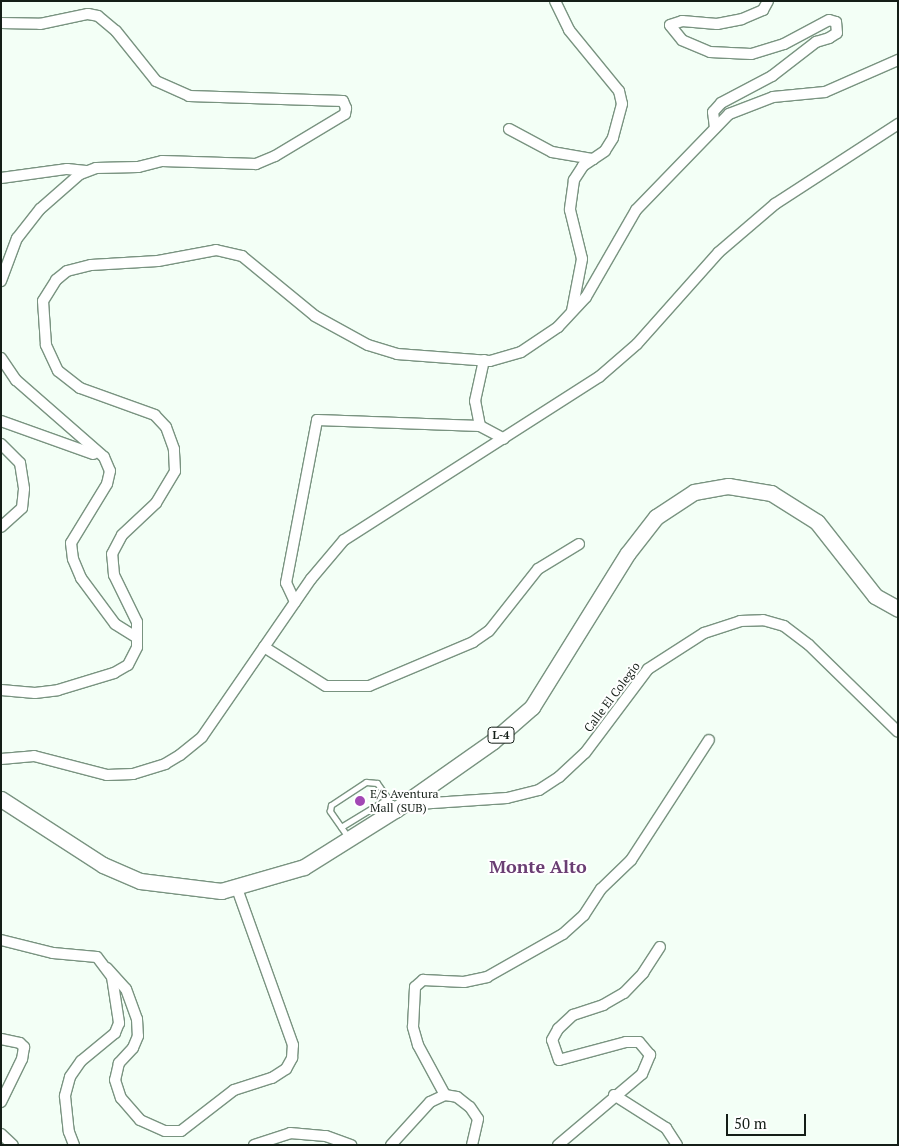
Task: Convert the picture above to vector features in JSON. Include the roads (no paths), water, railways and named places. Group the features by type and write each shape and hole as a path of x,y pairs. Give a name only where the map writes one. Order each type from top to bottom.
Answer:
{"main road":[{"name":"L-4","path":"1,799 104,865 140,881 184,889 237,889 304,867 345,833 395,804 494,741 532,707 628,553 656,517 694,492 728,486 771,493 817,522 875,596 898,609"}],"street":[{"path":"555,1 569,30 619,91 622,104 612,138 604,151 593,159 574,180 570,210 582,259 572,312"},
{"path":"715,128 713,112 721,103 772,76 816,42 830,38 836,33 836,22 829,20 784,44 751,54 710,52 682,40 670,25 682,21 717,24 742,19 763,10 768,1"},
{"path":"1,23 40,24 88,14 98,16 116,31 156,81 189,96 343,101 346,108 345,114 275,156 256,164 162,161 138,167 87,171 67,168 1,178"},
{"path":"1,690 35,694 114,673 128,664 137,647 137,622 114,575 112,554 122,535 156,503 175,471 174,449 166,427 155,415 80,388 58,371 46,345 42,318 43,301 56,280 67,271 90,266 158,261 216,250 242,256 315,316 368,345 397,354 484,360 521,352 558,327 586,297 636,210 729,114 773,97 825,92 898,60"},
{"path":"3,758 34,756 107,776 133,774 165,764 202,737 295,602 344,540 599,377 637,344 719,252 775,204 898,124"},
{"path":"509,129 552,152 593,159"},
{"path":"1,281 17,238 64,186 87,171"},
{"path":"1,358 16,380 77,437 104,457 110,471 107,484 70,543 72,559 81,578 115,624 137,638"},
{"path":"480,426 476,401 484,360"},
{"path":"295,602 286,583 317,420 480,426 504,439"},
{"path":"1,421 104,457"},
{"path":"1,444 20,463 24,490 22,508 1,527"},
{"path":"264,647 326,686 369,686 481,637 495,625 538,569 579,544"},
{"name":"Calle El Colegio","path":"395,804 507,798 539,790 559,777 585,753 648,669 704,633 740,621 763,620 784,626 808,644 898,732"},
{"path":"445,1095 418,1045 413,1026 415,987 423,980 464,982 487,977 562,934 584,915 601,889 631,860 709,740"},
{"path":"1,940 54,953 97,956 126,989 137,1018 138,1036 133,1048 119,1063 115,1080 121,1098 140,1120 165,1131 181,1131 234,1090 272,1078 286,1069 292,1058 293,1045 237,889"},
{"path":"558,1145 614,1095 642,1074 649,1065 650,1055 639,1042 626,1042 559,1060 552,1040 558,1029 573,1015 603,1005 624,993 643,973 660,947"},
{"path":"74,1145 69,1132 65,1096 70,1076 81,1061 115,1033 119,1023 112,978 107,968"},
{"path":"1,1039 20,1043 24,1047 22,1059 1,1102"},
{"path":"391,1145 430,1102 445,1095 457,1097 470,1107 478,1119 478,1133 472,1145"},
{"path":"614,1095 666,1128 677,1145"},
{"path":"254,1145 290,1133 326,1136 351,1145"},
{"path":"1,1134 12,1145"}],"lane":[{"path":"345,833 330,812 334,801 372,780 395,804"}],"place":[{"name":"E/S Aventura Mall (SUB)","path":"360,801"}],"district":[{"name":"Monte Alto","path":"538,866"}]}
